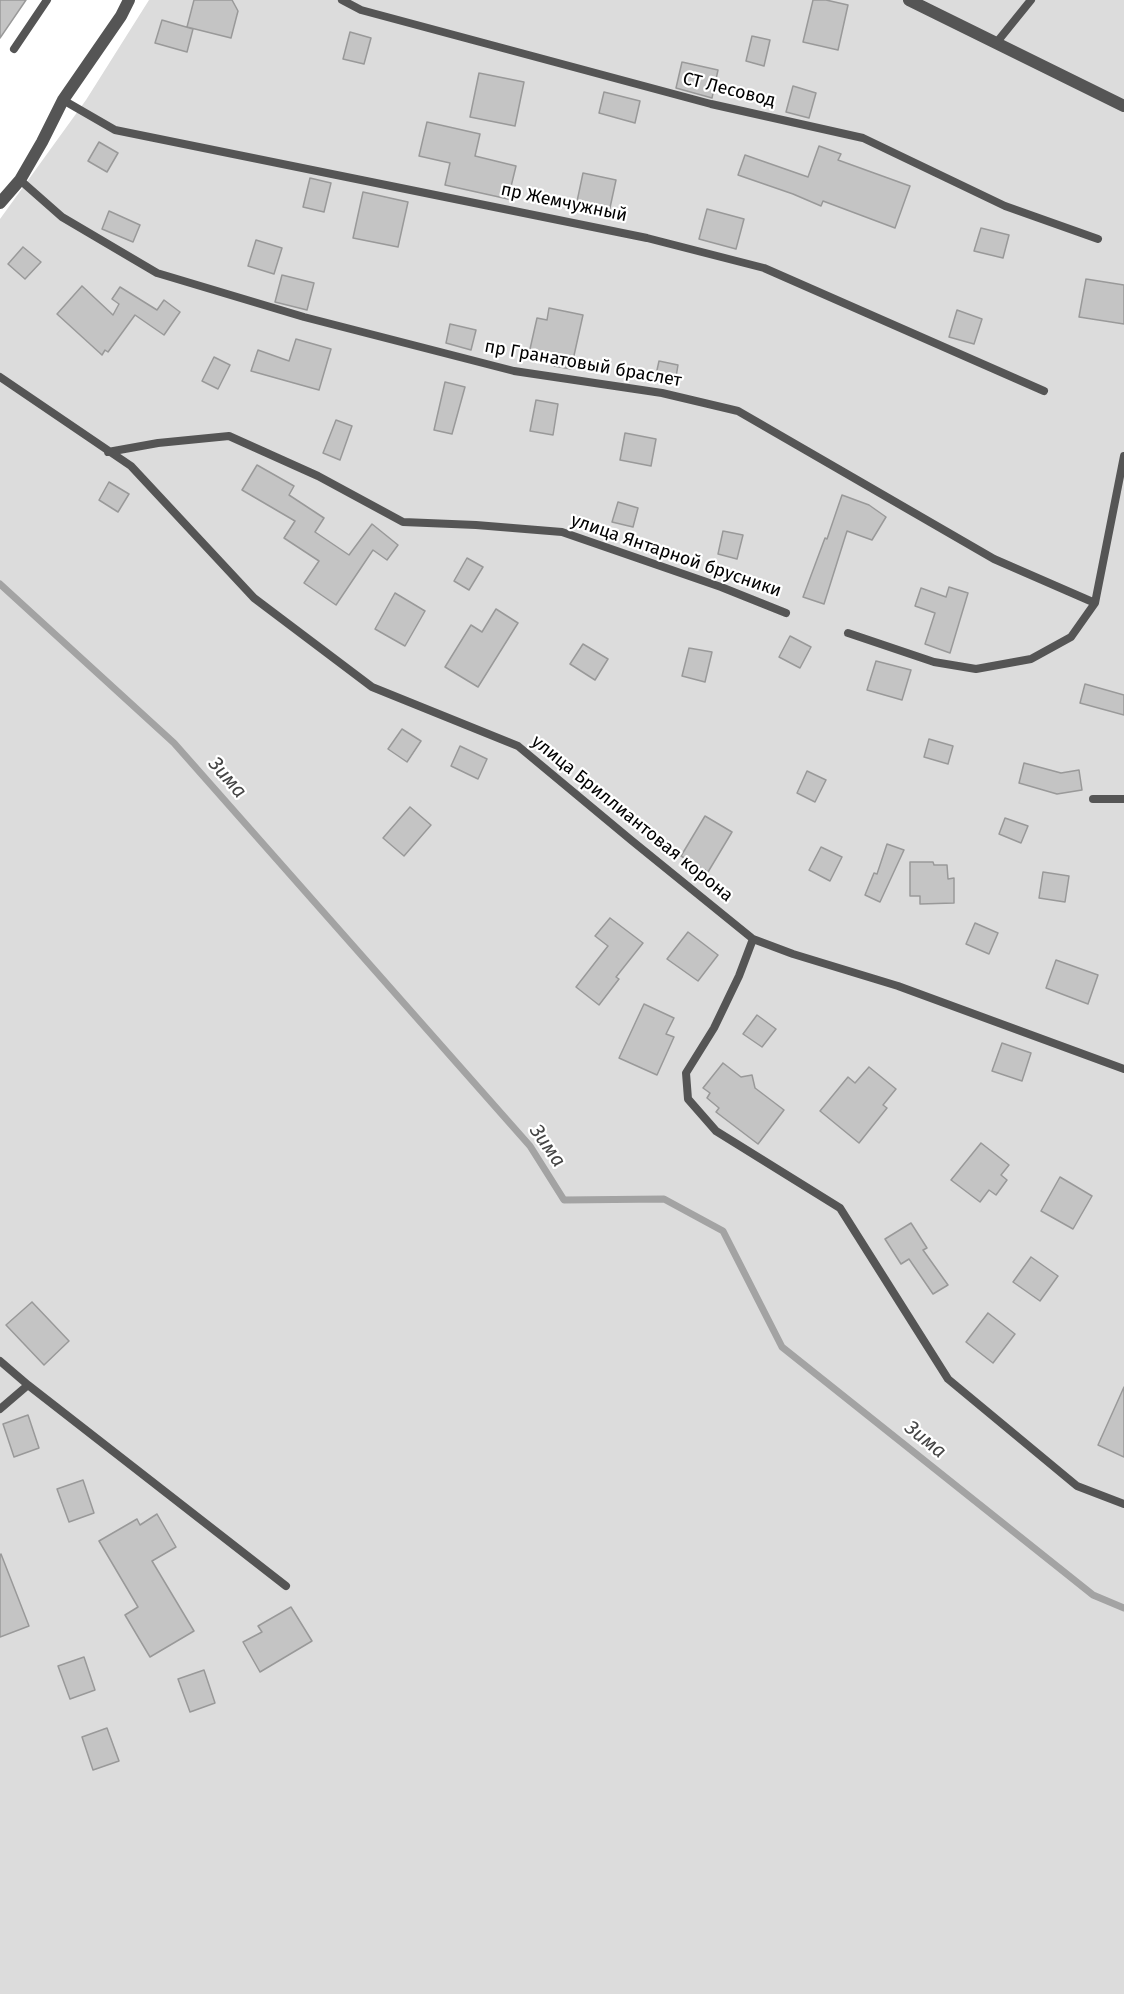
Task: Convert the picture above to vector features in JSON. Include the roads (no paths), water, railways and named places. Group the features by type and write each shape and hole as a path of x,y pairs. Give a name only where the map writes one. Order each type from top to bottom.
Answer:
{"street":[{"path":"0,202 20,180 63,100 121,16 129,0"},
{"path":"909,0 1124,106"}],"lane":[{"path":"14,49 47,0"},
{"name":"СТ Лесовод","path":"342,0 361,10 700,101 863,138 1005,206 1098,239"},
{"path":"997,42 1032,0"},
{"name":"пр Жемчужный","path":"63,100 115,130 602,228 764,268 1044,391"},
{"name":"пр Гранатовый браслет","path":"20,180 62,217 157,273 304,317 514,371 662,393 738,411 994,559 1095,603"},
{"name":"улица Бриллиантовая корона","path":"0,377 131,466 254,598 372,687 518,746 753,939 793,954 898,986 1124,1069"},
{"name":"улица Янтарной брусники","path":"108,452 158,443 229,436 318,476 403,522 562,532 721,587 786,613"},
{"path":"848,633 934,662 976,669 1031,659 1071,637 1095,603 1124,456"},
{"path":"1093,799 1124,799"},
{"path":"753,939 739,976 714,1028 686,1073 688,1100 716,1131 840,1208 948,1379 1077,1486 1124,1504"},
{"path":"0,1361 286,1586"},
{"path":"0,1409 28,1385"}],"waterway":[{"name":"Зима","path":"0,584 174,743 530,1146 564,1200 664,1199 723,1231 782,1347 1093,1595 1124,1608"}]}
